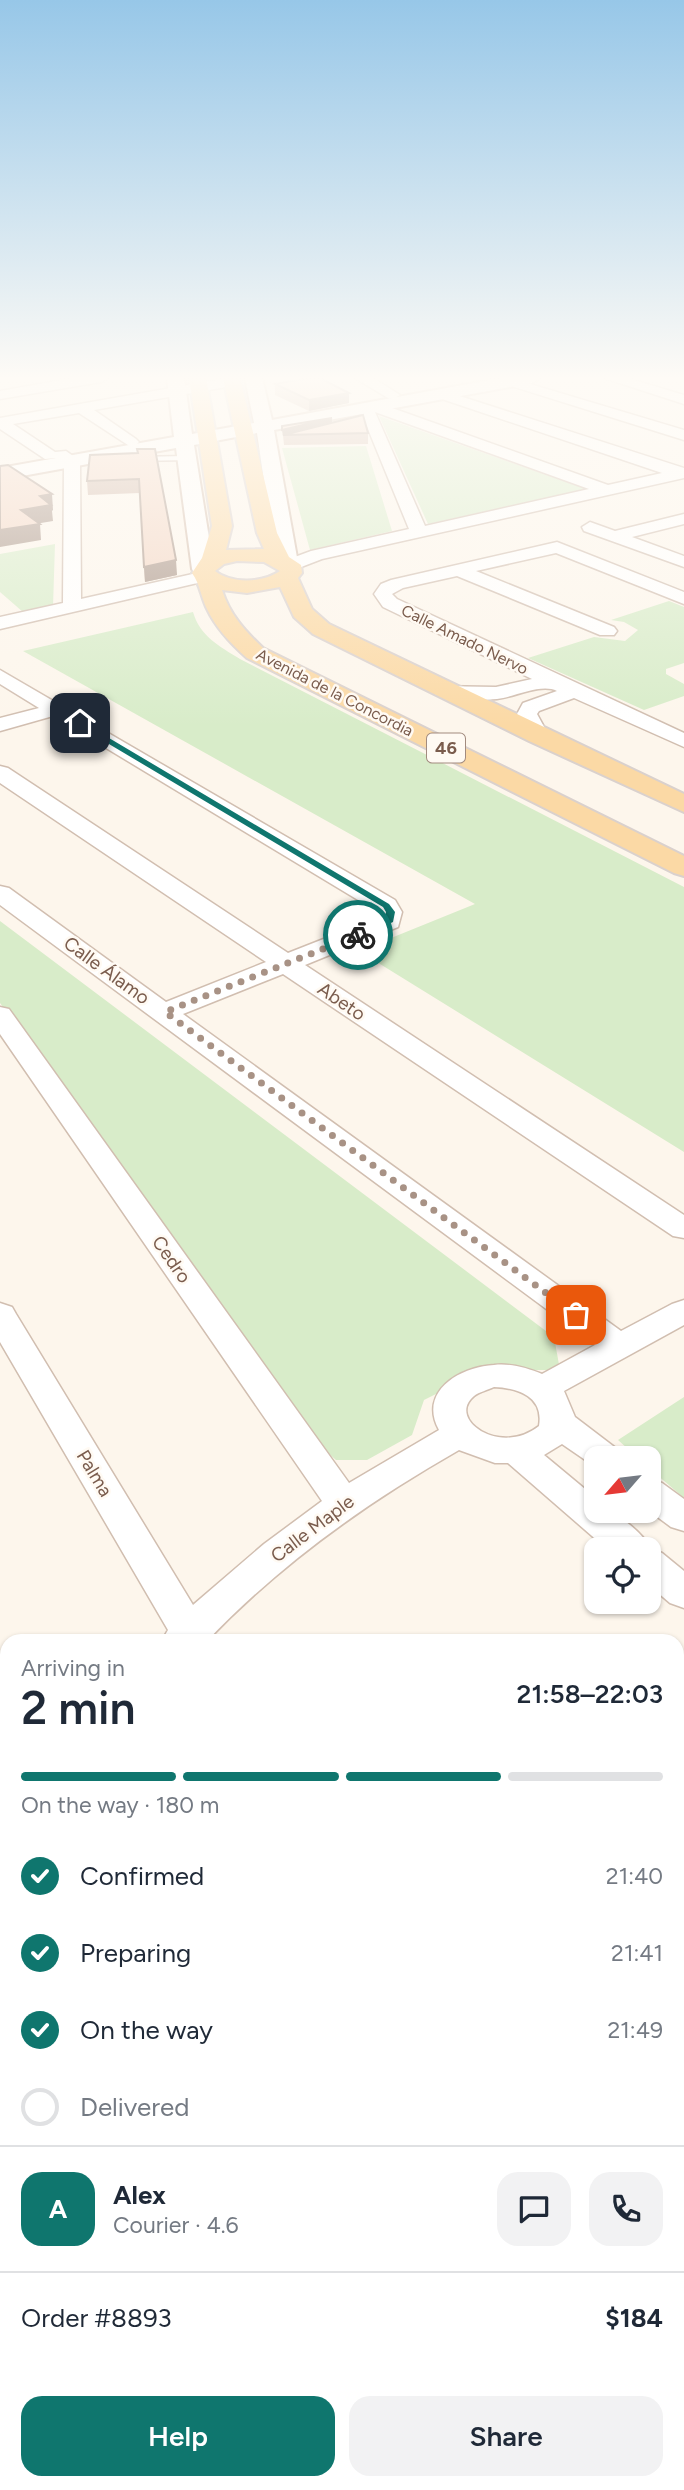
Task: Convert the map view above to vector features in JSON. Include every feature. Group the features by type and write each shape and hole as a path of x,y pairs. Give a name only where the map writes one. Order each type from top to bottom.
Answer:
{"main road":[{"path":"208,571 222,526 217,494"},
{"path":"258,494 267,533 286,566 302,612 321,629 442,690 684,804"},
{"path":"208,571 245,555 286,566"},
{"path":"208,571 225,584 252,585 286,566"},
{"name":"Avenida de la Concordia","path":"208,571 215,605 232,633 255,653 684,867"}],"street":[{"path":"68,494 72,606"},
{"name":"Avenida de la Concordia","path":"194,494 208,571"},
{"path":"276,494 286,566 317,555 587,494"},
{"path":"403,494 419,532"},
{"path":"529,507 548,516"},
{"path":"614,536 684,519"},
{"path":"590,527 684,562"},
{"path":"456,569 562,540 684,598"},
{"path":"456,569 607,631"},
{"name":"Calle Amado Nervo","path":"456,569 397,584 387,588 383,594 390,603 684,741"},
{"path":"10,615 72,606 208,571"},
{"path":"0,676 386,905 390,912 389,922 165,1012"},
{"name":"Calle Amado Nervo","path":"442,690 495,695 550,680"},
{"path":"538,736 527,714 530,707 575,692"},
{"path":"0,725 56,709"},
{"name":"Abeto","path":"0,773 684,1229"},
{"name":"Calle Álamo","path":"0,893 620,1346"},
{"name":"Cedro","path":"0,1014 14,1058 343,1503"},
{"path":"542,1388 684,1311"},
{"name":"Palma","path":"0,1314 183,1634"},
{"path":"491,1376 509,1376 527,1380 542,1388 552,1398 558,1410 558,1422 548,1438 529,1448 516,1451 484,1448 458,1435 450,1423 447,1410 451,1398 467,1383 491,1376"},
{"path":"558,1422 589,1446"},
{"name":"Calle Maple","path":"188,1634 258,1568 343,1503 396,1469 458,1435"},
{"path":"516,1451 618,1537"},
{"path":"662,1502 684,1518"},
{"path":"661,1573 684,1592"}],"green space":[{"path":"295,494 381,494 392,531 310,550"},
{"path":"414,494 563,494 428,524"},
{"path":"55,544 53,607 23,612 0,592 0,554"},
{"path":"669,601 684,607 684,663 666,669 666,674 684,684 684,696 644,710 528,658 594,637 625,641 638,630 624,622 611,620"},
{"path":"193,612 205,634 240,659 684,887 684,1152 359,951 475,904 23,651"},
{"path":"0,921 554,1337 560,1370 484,1370 424,1400 412,1435 367,1460 336,1460 319,1445 0,1003"},
{"path":"684,1397 684,1498 662,1479 662,1446 625,1446 618,1440"}],"building":[{"path":"0,494 51,494 40,496 51,505 21,510 40,524 0,530"},
{"path":"140,494 164,494 176,560 144,567"}],"way so far":[{"path":"358,935 165,1012 576,1315"}],"route":[{"path":"80,723 386,905 391,917 389,922 358,935"}]}
